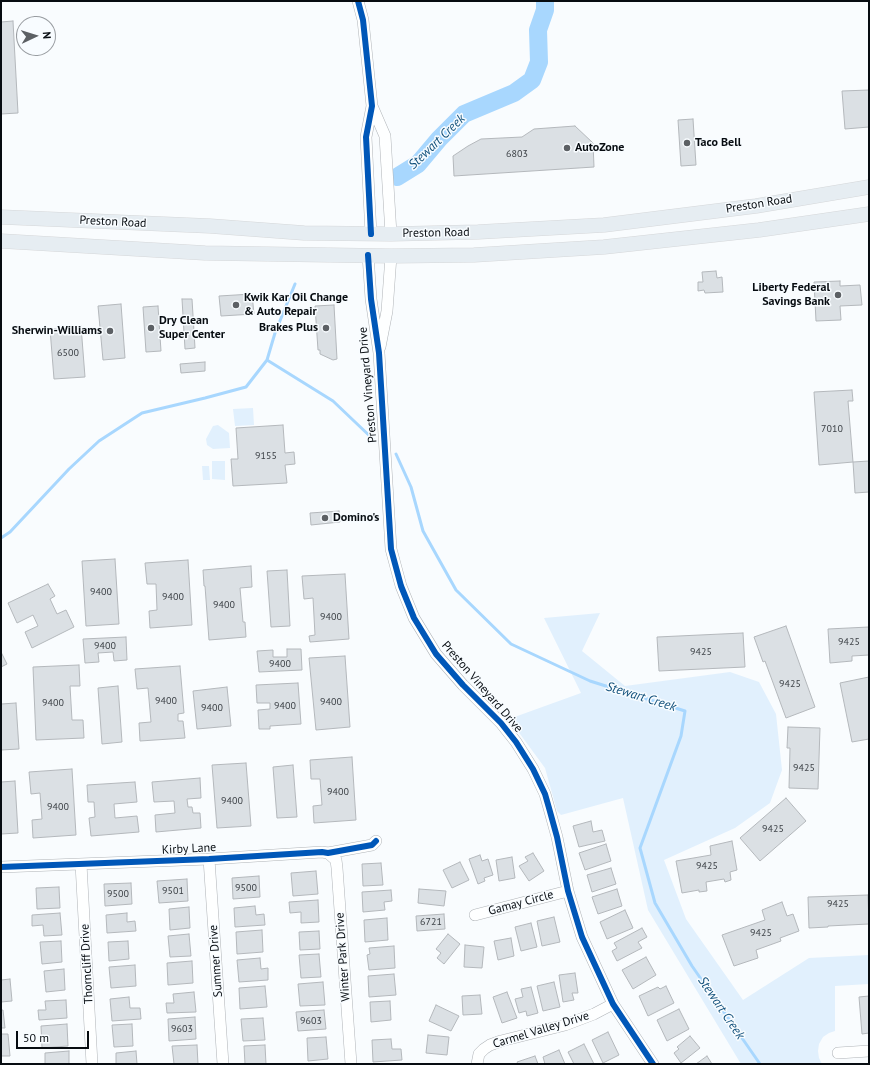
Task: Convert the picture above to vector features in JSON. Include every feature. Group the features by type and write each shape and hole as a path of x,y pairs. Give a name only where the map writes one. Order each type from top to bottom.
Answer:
{"main road":[{"name":"Preston Road","path":"1,217 210,226 304,233 391,234 572,228 756,206 869,187"},
{"name":"Preston Road","path":"1,241 205,252 391,256 474,255 604,247 758,230 869,214"},
{"path":"671,216 674,239"},
{"path":"655,219 658,241"},
{"path":"368,255 371,234"},
{"path":"391,234 391,256"}],"street":[{"path":"358,1 363,20 372,106 366,137 371,234"},
{"path":"372,106 385,136 391,234"},
{"name":"Preston Vineyard Drive","path":"368,255 374,328 379,353 391,549 401,586 414,618 436,654 463,685 501,723 533,769 545,794 557,837 568,891 582,938 613,1004 653,1064"},
{"name":"Preston Vineyard Drive","path":"379,353 387,311 391,256"},
{"name":"Kirby Lane","path":"1,867 209,859 322,852 328,853 372,845 376,841"},
{"name":"Winter Park Drive","path":"328,853 336,860 337,868 351,1064"},
{"name":"Summer Drive","path":"209,859 223,1064"},
{"name":"Thorncliff Drive","path":"81,864 92,1064"},
{"name":"Gamay Circle","path":"475,915 568,891"},
{"name":"Carmel Valley Drive","path":"477,1064 479,1054 484,1049 501,1041 565,1024 594,1014 613,1004"},
{"path":"838,1053 869,1051"}],"shaded area":[{"path":"253,408 254,425 235,426 233,409"},
{"path":"218,425 229,433 230,448 213,449 207,445 206,439 213,426"},
{"path":"212,461 225,461 225,480 212,479"},
{"path":"202,466 209,466 210,480 203,480"},
{"path":"600,613 582,651 625,686 730,672 759,682 776,714 782,770 770,803 735,828 664,860 686,919 743,1000 809,958 869,955 869,984 835,986 835,1031 823,1037 819,1044 819,1058 822,1064 741,1064 648,910 623,798 561,815 557,811 545,768 509,719 581,693 544,618"}],"building":[{"path":"13,21 18,113 1,114 1,22"},
{"path":"869,90 869,127 845,129 842,91"},
{"name":"Taco Bell","path":"693,119 696,165 681,166 678,120"},
{"path":"575,126 593,143 594,167 454,176 453,156 481,139 522,137 534,129"},
{"path":"716,271 717,278 722,277 723,292 705,293 704,290 698,291 698,282 703,282 702,272"},
{"name":"Liberty Federal Savings Bank","path":"840,281 840,286 860,285 862,305 840,306 841,320 816,321 814,282"},
{"path":"252,294 254,314 221,316 219,296"},
{"path":"182,299 192,299 195,348 185,349"},
{"path":"121,304 125,358 103,360 98,306"},
{"name":"Brakes Plus","path":"334,305 337,359 333,360 320,354 320,350 318,350 315,306"},
{"path":"158,306 161,351 146,352 143,307"},
{"path":"81,326 85,377 54,379 50,329"},
{"path":"205,362 205,371 181,373 180,364"},
{"path":"852,390 853,401 848,401 853,462 819,465 814,392"},
{"path":"283,425 285,453 294,452 295,464 285,465 287,483 233,486 231,459 238,459 236,428"},
{"path":"869,461 869,492 855,493 853,462"},
{"name":"Domino's","path":"339,511 340,522 311,525 310,513"},
{"path":"115,559 119,624 86,626 82,561"},
{"path":"188,560 192,625 150,628 149,611 157,610 156,584 147,584 145,563"},
{"path":"251,566 252,587 240,588 246,637 209,640 203,570"},
{"path":"287,570 290,626 271,627 267,571"},
{"path":"345,574 349,639 310,642 309,636 315,635 313,598 304,599 302,576"},
{"path":"48,584 55,596 50,599 57,614 66,610 74,627 32,648 25,632 38,626 33,615 17,623 8,603"},
{"path":"786,626 815,707 786,718 765,661 763,662 754,637"},
{"path":"869,627 869,655 852,656 852,661 830,663 828,629"},
{"path":"743,633 745,667 659,671 657,637"},
{"path":"126,637 127,660 114,661 113,652 98,653 99,662 85,663 83,639"},
{"path":"287,649 301,649 302,670 259,672 257,651 273,650 273,657 287,657"},
{"path":"1,652 7,664 1,667"},
{"path":"345,656 350,727 316,730 309,658"},
{"path":"79,665 80,686 70,686 72,720 83,720 84,738 36,740 33,667"},
{"path":"180,666 184,713 178,714 178,721 183,721 185,738 140,741 139,723 151,722 148,688 137,689 135,669"},
{"path":"869,677 869,739 852,742 840,683"},
{"path":"298,683 301,724 270,726 270,729 259,729 258,710 270,709 270,703 257,703 256,685"},
{"path":"118,686 122,742 102,744 98,688"},
{"path":"227,687 231,726 197,729 193,691"},
{"path":"16,703 19,749 1,750 1,704"},
{"path":"788,727 820,728 818,789 789,788 790,748 787,748"},
{"path":"352,757 356,820 314,823 313,806 322,805 320,779 311,779 310,760"},
{"path":"246,763 251,826 217,828 212,765"},
{"path":"293,765 297,817 277,818 273,767"},
{"path":"72,769 76,835 33,838 32,820 42,819 40,793 31,794 29,772"},
{"path":"200,778 201,798 187,799 188,807 192,807 193,813 200,813 201,828 156,832 155,815 175,813 174,801 154,802 152,782"},
{"path":"15,781 18,833 1,834 1,782"},
{"path":"135,782 137,802 114,804 115,818 137,816 139,832 91,836 89,818 95,817 94,802 88,802 87,785"},
{"path":"786,798 806,821 760,861 740,838"},
{"path":"591,821 593,832 602,830 605,841 579,847 573,826"},
{"path":"732,841 737,870 730,872 731,880 725,882 724,879 706,882 707,891 699,892 699,890 682,893 676,861 711,855 710,846"},
{"path":"606,844 611,861 585,870 579,853"},
{"path":"533,853 544,871 529,881 519,866 528,861 525,857"},
{"path":"480,855 482,861 488,859 493,875 484,878 485,881 478,884 469,859"},
{"path":"512,857 515,878 499,881 496,860"},
{"path":"460,862 469,880 452,888 443,870"},
{"path":"381,863 383,885 363,886 362,864"},
{"path":"611,868 616,884 592,892 587,875"},
{"path":"316,871 318,894 293,896 291,873"},
{"path":"259,876 260,897 233,899 232,878"},
{"path":"187,879 188,901 159,903 157,881"},
{"path":"131,883 132,904 105,906 104,884"},
{"path":"59,887 60,908 37,909 36,888"},
{"path":"419,889 446,891 444,906 418,903"},
{"path":"617,889 622,906 598,914 592,897"},
{"path":"391,890 392,901 384,902 385,910 363,912 362,892"},
{"path":"868,895 869,924 809,928 808,897"},
{"path":"318,900 319,922 301,923 301,912 290,913 289,902"},
{"path":"782,902 787,916 793,914 799,931 780,938 781,941 756,950 758,958 734,966 722,935 765,920 762,910"},
{"path":"255,906 256,915 264,914 265,925 235,927 234,908"},
{"path":"189,907 190,928 170,930 169,909"},
{"path":"625,910 633,928 607,939 600,922"},
{"path":"60,913 62,935 44,936 43,925 32,926 32,915"},
{"path":"127,913 127,922 135,921 136,931 107,933 106,915"},
{"path":"444,914 445,929 417,931 416,916"},
{"path":"554,917 560,942 542,946 537,921"},
{"path":"387,918 388,940 365,942 364,920"},
{"path":"531,923 537,947 521,951 515,927"},
{"path":"642,928 647,937 638,942 642,948 617,961 612,951 617,948 614,943"},
{"path":"262,930 263,952 237,954 236,932"},
{"path":"319,931 320,949 300,950 299,932"},
{"path":"189,934 191,956 170,957 168,936"},
{"path":"448,934 460,944 444,964 437,958 441,953 436,949"},
{"path":"511,938 514,956 498,960 494,941"},
{"path":"61,941 62,962 42,964 40,942"},
{"path":"128,941 129,959 109,961 108,942"},
{"path":"465,945 484,947 482,968 464,967"},
{"path":"394,946 395,968 369,970 367,955 370,954 369,948"},
{"path":"319,954 321,977 301,978 299,955"},
{"path":"646,957 656,975 633,989 622,970"},
{"path":"260,958 261,969 268,968 268,980 239,982 237,960"},
{"path":"192,961 193,983 168,985 167,963"},
{"path":"135,965 136,986 111,988 109,967"},
{"path":"64,969 65,990 46,992 44,971"},
{"path":"575,973 578,993 572,993 574,1000 563,1002 559,975"},
{"path":"394,974 396,995 369,997 368,976"},
{"path":"10,979 12,1001 1,1002 1,980"},
{"path":"323,982 325,1005 300,1006 298,984"},
{"path":"554,982 560,1007 543,1011 537,986"},
{"path":"265,986 267,1007 240,1009 239,988"},
{"path":"666,986 674,1003 648,1016 639,996 658,987 660,989"},
{"path":"531,987 538,1013 527,1016 526,1011 519,1013 515,999 523,997 521,989"},
{"path":"194,992 196,1012 167,1013 166,1003 174,1003 173,994"},
{"path":"507,992 517,1018 502,1023 493,997"},
{"path":"480,995 482,1014 463,1015 462,996"},
{"path":"869,996 869,1033 862,1034 859,997"},
{"path":"129,997 130,1008 140,1008 141,1019 112,1021 110,999"},
{"path":"66,1000 67,1018 39,1020 38,1010 46,1010 45,1001"},
{"path":"390,1001 391,1020 371,1022 370,1002"},
{"path":"436,1005 459,1016 451,1031 429,1021"},
{"path":"679,1009 689,1029 667,1041 657,1020"},
{"path":"1,1010 3,1010 5,1028 1,1028"},
{"path":"324,1010 326,1029 298,1031 296,1012"},
{"path":"195,1017 196,1039 169,1041 168,1019"},
{"path":"263,1018 265,1040 243,1041 241,1019"},
{"path":"67,1024 68,1046 42,1048 41,1026"},
{"path":"132,1024 133,1046 114,1047 112,1025"},
{"path":"608,1032 619,1055 603,1063 592,1040"},
{"path":"1,1034 8,1034 10,1056 1,1056"},
{"path":"428,1035 449,1037 447,1055 426,1053"},
{"path":"690,1036 700,1048 681,1063 674,1053 679,1049 677,1047"},
{"path":"326,1037 328,1059 308,1061 307,1038"},
{"path":"391,1039 392,1049 401,1049 402,1060 373,1062 372,1040"},
{"path":"584,1044 594,1064 574,1064 568,1052"},
{"path":"197,1045 198,1064 174,1064 172,1046"},
{"path":"265,1045 266,1064 245,1064 244,1046"},
{"path":"559,1050 565,1064 545,1064 543,1057"},
{"path":"69,1051 69,1064 45,1064 45,1053"},
{"path":"136,1051 137,1064 116,1064 116,1053"},
{"path":"535,1056 538,1064 518,1064 517,1062"},
{"path":"707,1056 712,1064 696,1064"}],"waterway":[{"name":"Stewart Creek","path":"397,177 418,164 439,139 464,114 514,93 532,80 539,62 538,30 545,10 545,1"},
{"path":"1,538 10,532 69,469 99,441 142,413 246,387 267,360 275,333 295,284"},
{"name":"Stewart Creek","path":"267,360 333,401 375,441"},
{"name":"Stewart Creek","path":"396,454 411,487 423,531 456,590 511,644 590,681 685,711 681,736 640,848 655,903 692,966 760,1064"}],"cycle path":[{"path":"358,1 363,20 372,106 366,137 371,234"},
{"path":"368,255 371,299 379,353 391,549 401,586 414,618 436,654 463,685 501,723 516,742 533,769 545,794 557,837 568,891 582,937 613,1004 653,1064"},
{"path":"1,867 209,859 322,852 328,853 372,845 376,841"}],"place":[{"name":"Taco Bell","path":"687,143"},
{"name":"AutoZone","path":"567,148"},
{"name":"Liberty Federal Savings Bank","path":"838,295"},
{"name":"Kwik Kar Oil Change & Auto Repair","path":"236,305"},
{"name":"Dry Clean Super Center","path":"151,328"},
{"name":"Brakes Plus","path":"326,328"},
{"name":"Sherwin-Williams","path":"110,331"},
{"name":"Domino's","path":"325,518"}]}
